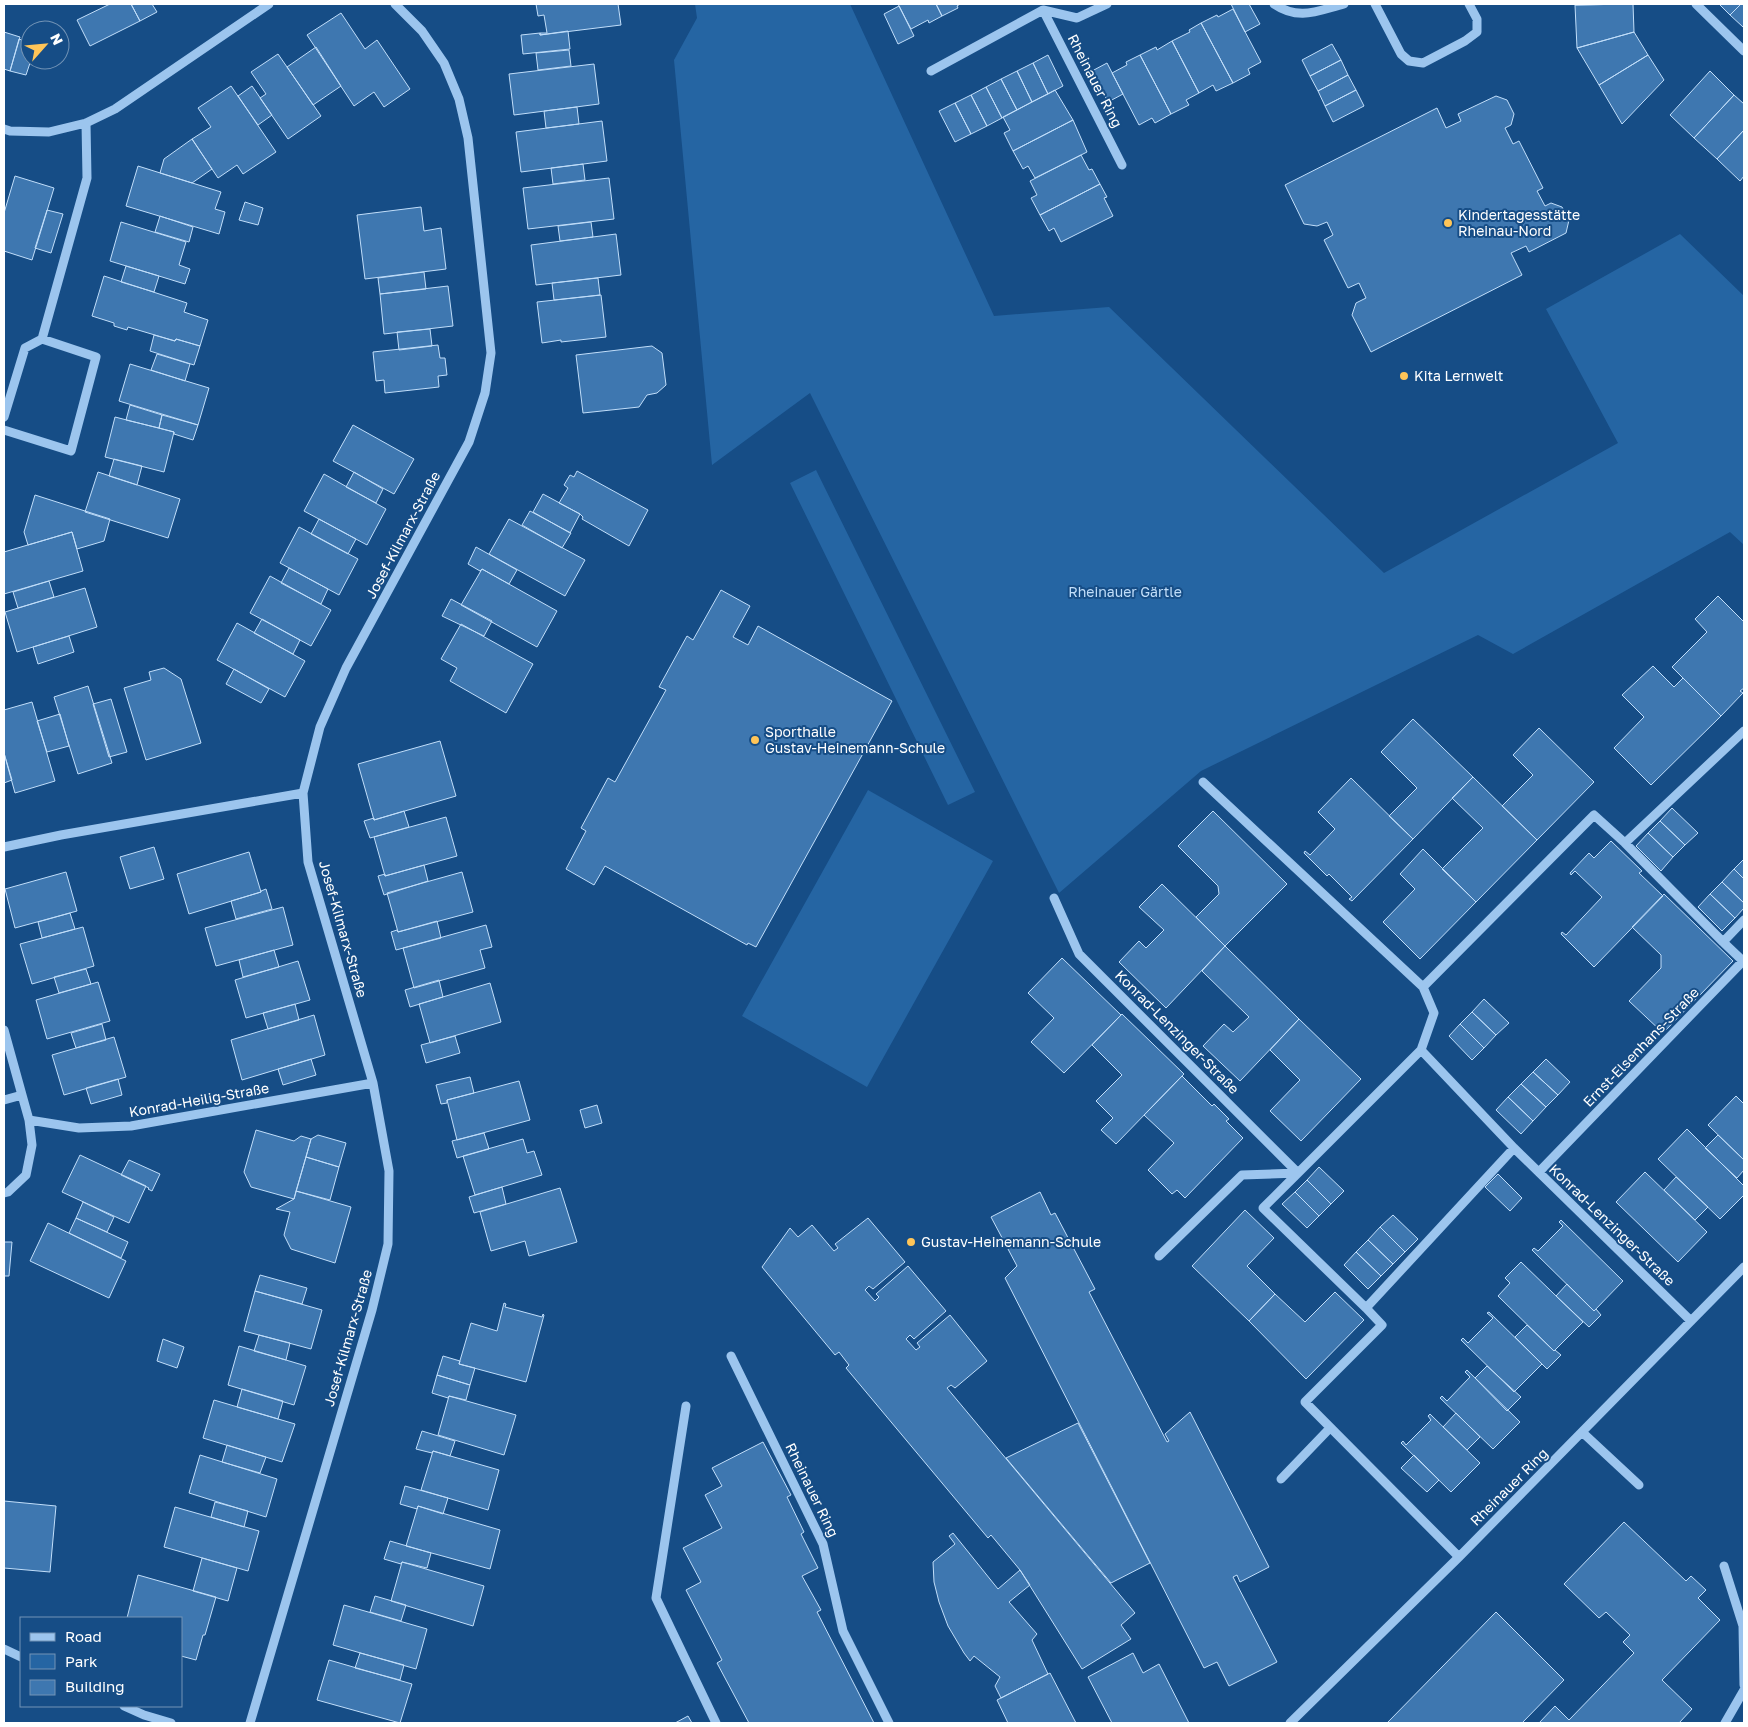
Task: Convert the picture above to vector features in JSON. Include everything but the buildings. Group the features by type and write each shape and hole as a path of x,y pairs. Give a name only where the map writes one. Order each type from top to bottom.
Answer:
{"street":[{"path":"4,129 10,131 49,132 86,123 115,109 269,4"},
{"name":"Josef-Kilmarx-Straße","path":"250,1723 372,1310 388,1244 389,1171 373,1083 308,862 304,793 320,727 346,668 469,442 485,393 491,353 468,138 459,99 444,63 422,31 395,4"},
{"name":"Rheinauer Ring","path":"1043,10 1077,18 1107,4"},
{"path":"1274,4 1288,13 1302,14 1344,4"},
{"path":"1375,4 1401,54 1410,61 1423,63 1465,41 1477,32 1477,19 1469,4"},
{"path":"1696,4 1744,51"},
{"path":"930,71 1043,10"},
{"name":"Rheinauer Ring","path":"1043,10 1122,165"},
{"path":"42,339 87,178 86,123"},
{"path":"4,417 25,348 42,339 96,357 71,451 4,430"},
{"path":"1625,843 1744,731"},
{"path":"1203,782 1423,987 1434,1013 1420,1050 1264,1208 1382,1325 1305,1402 1459,1557"},
{"path":"4,846 304,793"},
{"name":"Ernst-Elsenhans-Straße","path":"1423,987 1594,815 1625,843 1744,961 1539,1172"},
{"name":"Konrad-Lenzinger-Straße","path":"1054,898 1080,954 1298,1173"},
{"path":"1723,942 1744,920"},
{"path":"4,1030 22,1095 32,1145 26,1175 8,1192 4,1193"},
{"name":"Konrad-Lenzinger-Straße","path":"1420,1050 1514,1148 1691,1322"},
{"name":"Konrad-Heilig-Straße","path":"28,1120 79,1128 131,1126 373,1083"},
{"path":"4,1100 22,1095"},
{"path":"1366,1308 1514,1148"},
{"path":"1159,1256 1242,1175 1298,1173"},
{"name":"Rheinauer Ring","path":"1290,1723 1459,1557 1744,1267"},
{"name":"Rheinauer Ring","path":"731,1356 823,1544 843,1631 889,1723"},
{"path":"686,1406 656,1598 716,1723"},
{"path":"1281,1479 1330,1428"},
{"path":"1582,1432 1639,1485"},
{"path":"1724,1566 1743,1626 1744,1685"},
{"path":"4,1649 20,1657"},
{"path":"1725,1723 1744,1690"},
{"path":"126,1707 144,1715 171,1723"}],"green space":[{"name":"Rheinauer Gärtle","path":"695,4 850,4 994,316 1109,307 1384,573 1618,443 1546,309 1680,234 1744,296 1744,545 1730,532 1513,654 1478,635 1201,771 1059,893 810,393 712,465 674,60 697,18"},
{"path":"816,470 975,792 948,805 790,483"},
{"path":"868,790 993,861 867,1087 742,1016"}],"place":[{"name":"Kindertagesstätte Rheinau-Nord","path":"1448,223"},
{"name":"Kita Lernwelt","path":"1404,376"},
{"name":"Sporthalle Gustav-Heinemann-Schule","path":"755,740"},
{"name":"Gustav-Heinemann-Schule","path":"911,1242"}]}
